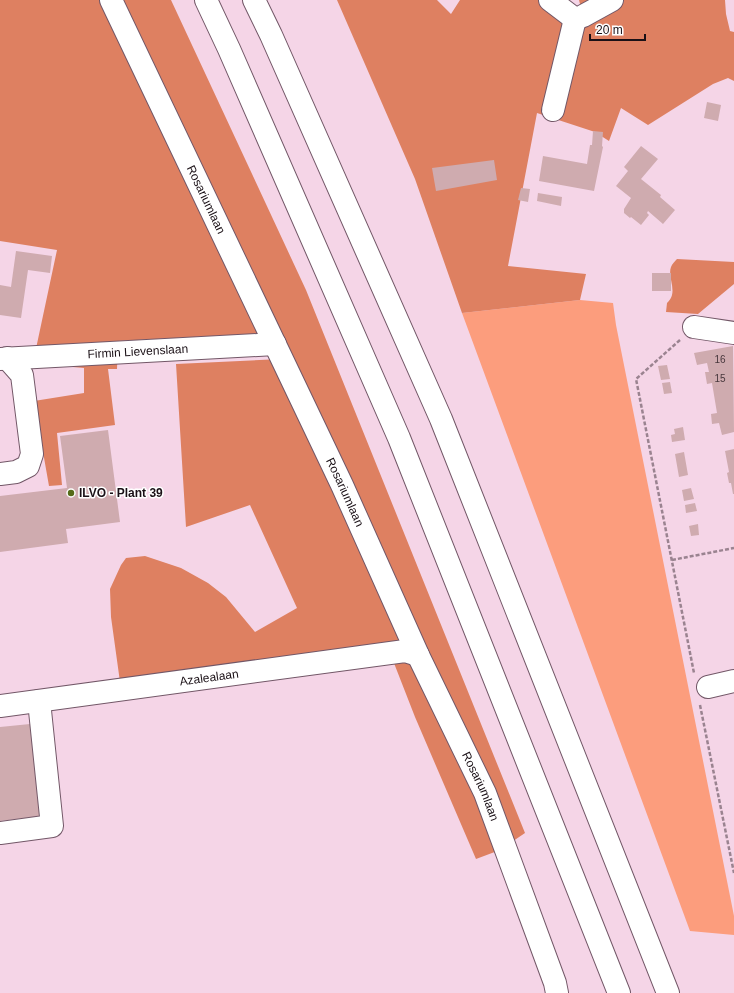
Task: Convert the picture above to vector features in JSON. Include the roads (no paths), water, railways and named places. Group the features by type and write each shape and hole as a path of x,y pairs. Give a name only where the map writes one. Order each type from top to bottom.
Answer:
{"main road":[{"name":"Rosariumlaan","path":"111,0 342,485 418,655 485,793 555,982 557,993"},
{"path":"206,0 229,49 399,438 619,993"},
{"path":"254,0 271,34 441,419 668,993"},
{"path":"550,0 584,15"},
{"path":"553,110 584,15 612,0"},
{"path":"694,327 734,334"},
{"name":"Firmin Lievenslaan","path":"4,358 275,344"},
{"path":"0,474 16,472 28,466 32,454 22,374 4,358"},
{"name":"Azalealaan","path":"0,706 405,651 418,655"},
{"path":"701,688 734,681"},
{"path":"0,832 52,826 39,701"}],"place":[{"name":"ILVO - Plant 39","path":"71,493"}]}
